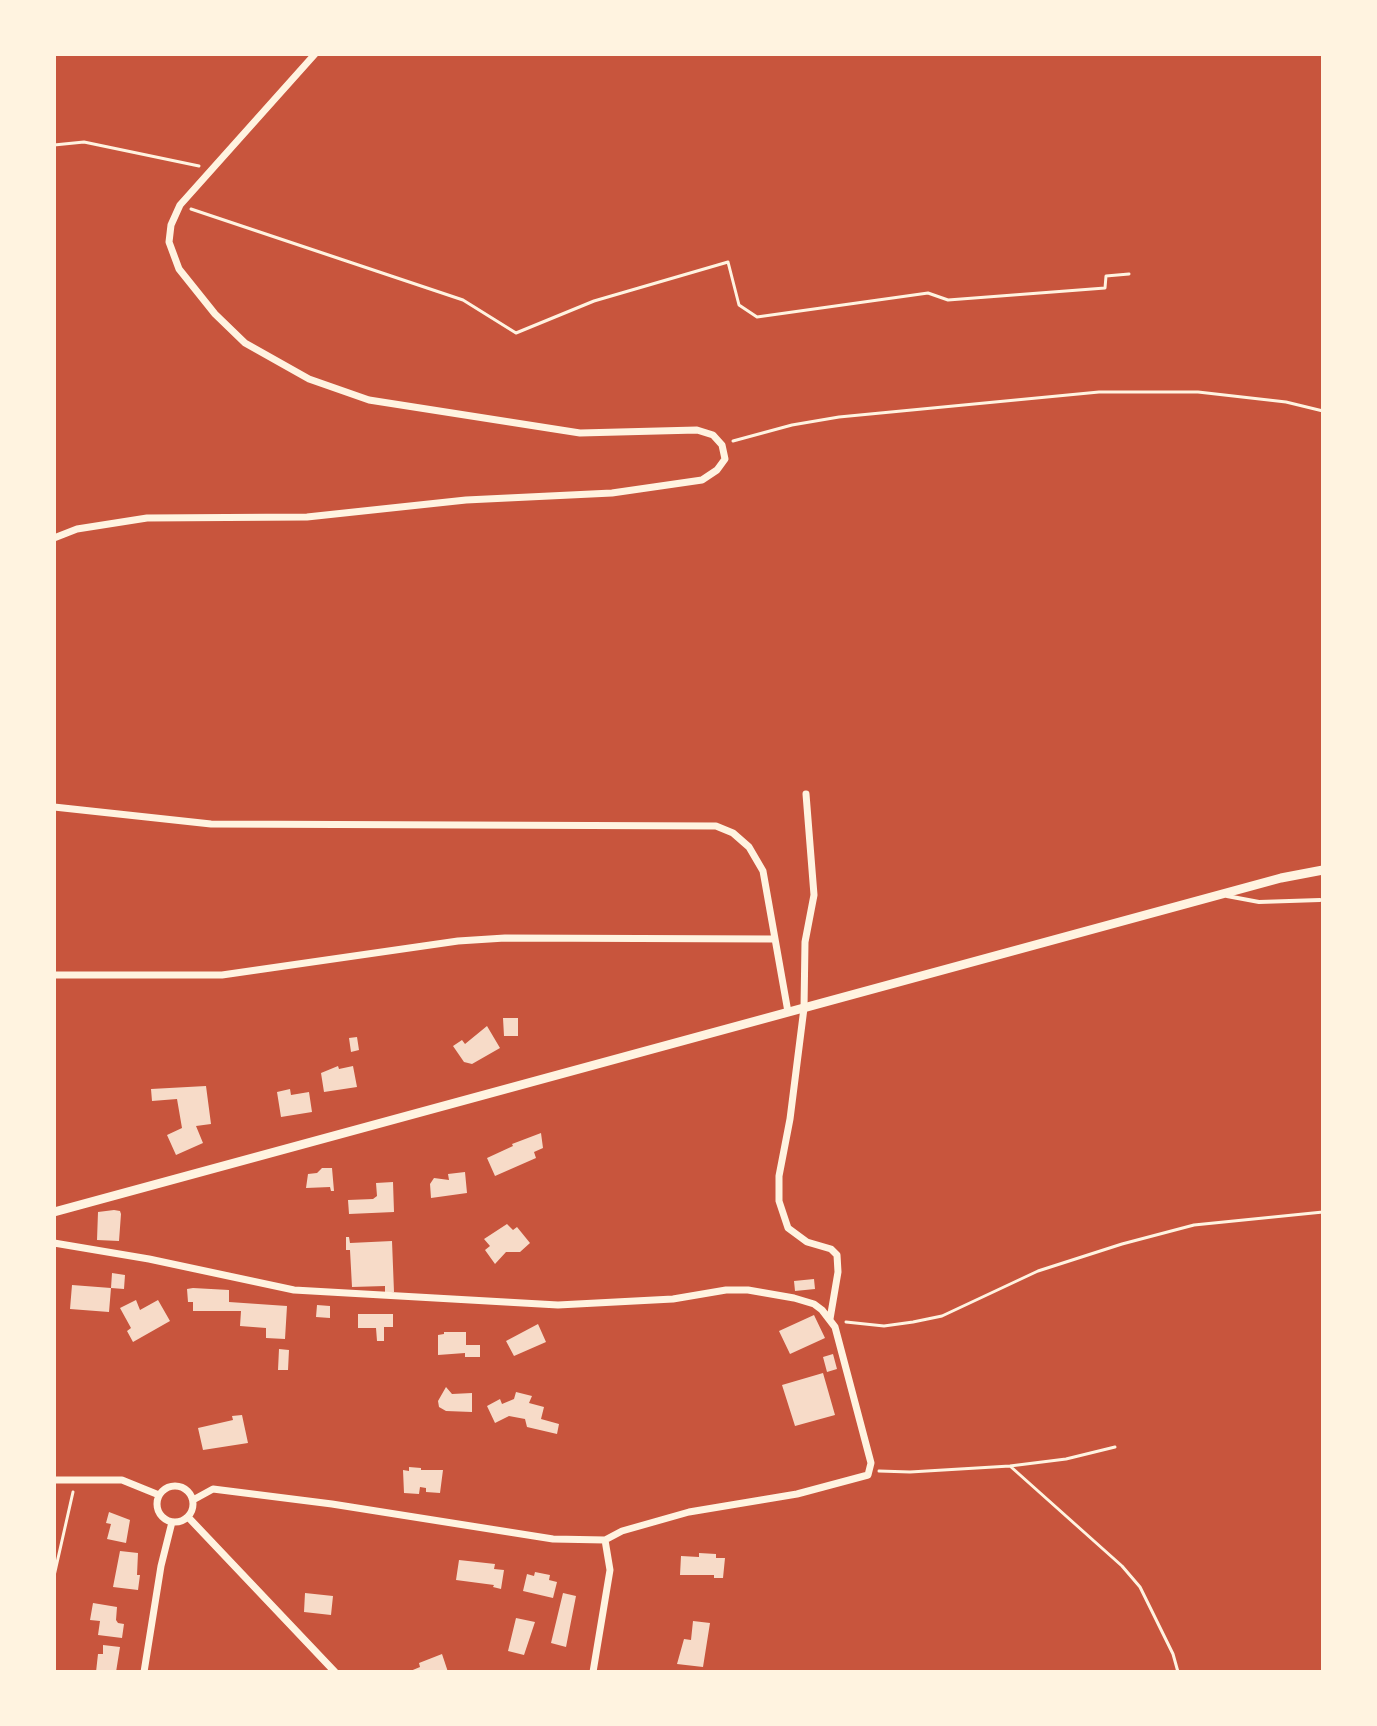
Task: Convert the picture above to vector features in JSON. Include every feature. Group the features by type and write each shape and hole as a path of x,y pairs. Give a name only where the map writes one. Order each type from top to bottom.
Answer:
{"street":[{"path":"54,538 77,529 147,518 307,517 466,500 612,493 702,480 717,470 725,459 722,445 713,435 697,430 580,433 369,400 309,379 245,343 215,314 179,269 169,242 171,225 180,205 315,54"},
{"path":"806,794 814,895 805,942 804,1008 790,1119 779,1176 779,1201 788,1228 807,1242 831,1249 837,1255 838,1272 830,1319"},
{"path":"54,807 211,824 716,826 733,833 749,847 763,871 788,1012"},
{"path":"54,1212 1221,894 1323,870"},
{"path":"54,975 222,975 458,941 505,938 773,939"},
{"path":"54,1243 149,1259 294,1290 558,1305 673,1299 726,1290 748,1290 794,1298 814,1304 830,1319 843,1350 871,1469 868,1475 797,1494 689,1512 622,1531 605,1540 553,1539 332,1504 213,1489 193,1500"},
{"path":"54,1480 122,1480 159,1495"},
{"path":"168,1487 181,1487 190,1494 193,1506 188,1517 172,1522 159,1512 159,1495 168,1487"},
{"path":"188,1517 335,1672"},
{"path":"144,1672 161,1566 172,1522"},
{"path":"593,1672 610,1570 605,1540"}],"lane":[{"path":"1221,894 1259,902 1320,900"}],"path":[{"path":"54,145 84,142 194,163 210,171"},
{"path":"180,205 463,300 516,333 594,301 728,262 739,305 757,317 928,293 948,300 1105,288 1106,276 1129,274"},
{"path":"722,445 748,435 839,417 1099,392 1198,392 1286,402 1323,411"},
{"path":"830,1319 884,1326 942,1316 1038,1271 1122,1244 1194,1225 1323,1212"},
{"path":"871,1469 910,1472 1010,1466 1066,1459 1115,1447"},
{"path":"1010,1466 1085,1531 1140,1587 1178,1672"},
{"path":"54,1576 75,1480"}],"building":[{"path":"503,1018 518,1018 518,1036 504,1036"},
{"path":"487,1026 500,1048 472,1064 464,1062 453,1046 462,1040 465,1044"},
{"path":"357,1037 359,1050 351,1052 349,1038"},
{"path":"338,1066 339,1069 353,1066 357,1087 324,1092 321,1073"},
{"path":"206,1086 211,1124 196,1126 203,1143 176,1155 167,1135 182,1128 177,1099 152,1101 151,1089"},
{"path":"290,1089 291,1095 309,1092 312,1112 281,1117 277,1092"},
{"path":"541,1133 543,1148 534,1152 536,1158 495,1176 487,1158"},
{"path":"322,1168 332,1168 334,1191 330,1187 306,1188 308,1174 317,1173"},
{"path":"465,1172 467,1193 431,1198 430,1184 434,1178 449,1180 448,1174"},
{"path":"393,1182 394,1212 349,1214 348,1200 373,1199 377,1196 376,1183"},
{"path":"114,1210 121,1214 119,1241 97,1240 98,1212"},
{"path":"507,1224 513,1230 517,1227 530,1243 520,1252 506,1252 495,1264 485,1250 490,1246 484,1239"},
{"path":"346,1237 349,1237 350,1243 392,1241 394,1292 385,1292 385,1286 352,1287 350,1250 346,1250"},
{"path":"112,1273 125,1275 124,1289 111,1288"},
{"path":"814,1279 815,1289 795,1291 794,1281"},
{"path":"72,1285 111,1288 109,1312 70,1309"},
{"path":"187,1289 229,1290 229,1302 287,1306 285,1339 266,1338 266,1328 240,1326 241,1311 193,1311 193,1302 188,1302"},
{"path":"136,1300 140,1310 158,1300 170,1321 133,1342 127,1331 131,1328 120,1308"},
{"path":"317,1305 330,1306 330,1318 316,1317"},
{"path":"358,1314 393,1314 393,1327 384,1327 384,1341 377,1341 376,1328 358,1328"},
{"path":"814,1315 825,1338 790,1354 779,1331"},
{"path":"538,1324 546,1342 514,1356 506,1341"},
{"path":"466,1332 466,1345 480,1345 480,1357 465,1357 465,1353 438,1355 438,1335"},
{"path":"279,1349 289,1350 288,1370 278,1370"},
{"path":"833,1354 837,1369 827,1372 823,1357"},
{"path":"823,1373 835,1415 795,1426 782,1385"},
{"path":"446,1387 452,1394 472,1393 472,1412 446,1411 439,1407 438,1401"},
{"path":"516,1392 532,1396 529,1403 544,1407 541,1419 559,1424 557,1434 527,1427 525,1419 509,1416 495,1423 487,1406 500,1399 502,1404 514,1399"},
{"path":"242,1415 248,1443 203,1450 198,1428"},
{"path":"409,1467 443,1470 440,1493 426,1492 426,1488 420,1487 419,1494 404,1493 403,1470 409,1471"},
{"path":"109,1512 130,1520 126,1543 107,1539 111,1524 106,1523"},
{"path":"120,1551 138,1553 138,1590 113,1587"},
{"path":"699,1553 725,1558 723,1578 680,1575 681,1556 699,1557"},
{"path":"459,1560 495,1564 494,1569 504,1570 501,1589 494,1585 456,1580"},
{"path":"535,1572 550,1575 549,1580 557,1582 553,1598 523,1591 527,1574 534,1576"},
{"path":"305,1593 333,1596 331,1615 304,1612"},
{"path":"563,1593 576,1596 566,1647 551,1643"},
{"path":"93,1603 117,1607 116,1620 124,1624 122,1638 98,1635 100,1621 90,1620"},
{"path":"516,1618 535,1622 524,1655 508,1651"},
{"path":"693,1621 710,1623 703,1667 677,1664 684,1639 691,1640"},
{"path":"103,1645 120,1647 116,1672 96,1672 98,1654 103,1654"},
{"path":"442,1654 448,1672 408,1672 420,1667 419,1663"}]}
